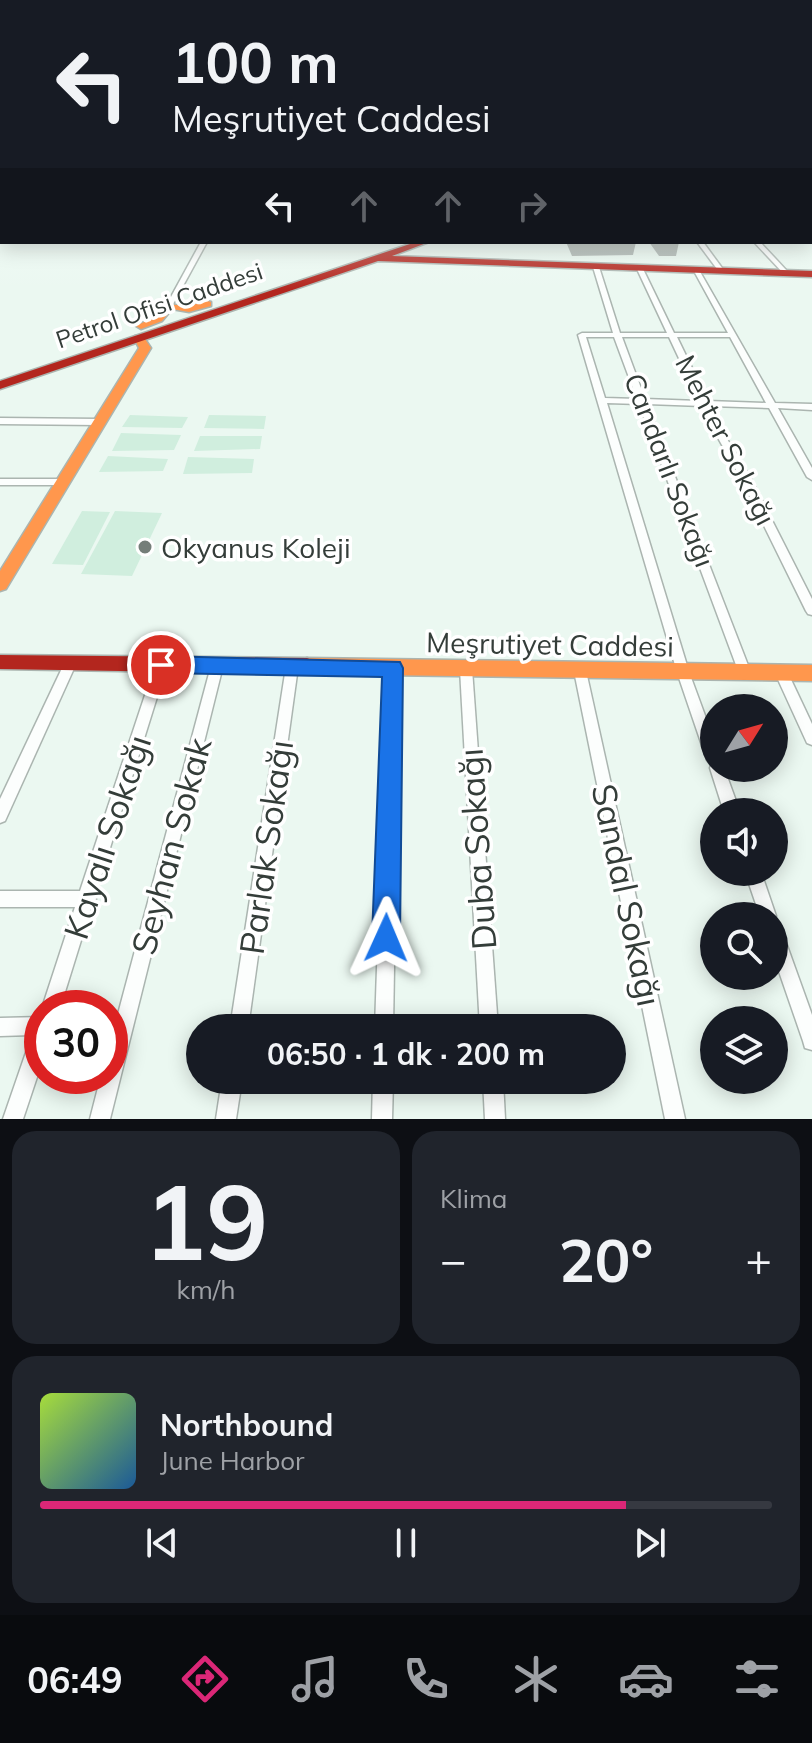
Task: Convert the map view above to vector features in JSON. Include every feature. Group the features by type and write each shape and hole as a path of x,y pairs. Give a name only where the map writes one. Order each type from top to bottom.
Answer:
{"main road":[{"path":"304,278 298,273 396,244"},
{"name":"Petrol Ofisi Caddesi","path":"0,377 404,244"},
{"name":"Petrol Ofisi Caddesi","path":"304,278 419,244"},
{"path":"374,258 812,274"},
{"path":"82,349 153,322 169,306 196,307 274,288"},
{"name":"Petrol Ofisi Caddesi","path":"0,385 261,301 276,295 274,288"},
{"path":"0,585 6,564 62,482 145,348 139,338"},
{"name":"Meşrutiyet Caddesi","path":"0,662 812,673"}],"street":[{"path":"169,306 203,244"},
{"path":"701,244 722,272"},
{"path":"759,244 786,273"},
{"name":"Candarlı Sokağı","path":"596,267 617,335 646,404 745,673"},
{"name":"Mehter Sokağı","path":"640,269 812,611"},
{"path":"697,271 812,477"},
{"path":"700,720 582,335 733,335"},
{"path":"603,400 646,404 812,407"},
{"path":"0,421 99,422"},
{"path":"0,482 62,482"},
{"path":"0,816 70,664"},
{"name":"Kayalı Sokağı","path":"57,990 161,665"},
{"name":"Seyhan Sokak","path":"100,1119 217,666"},
{"name":"Parlak Sokağı","path":"241,1014 292,667"},
{"path":"384,1014 393,668"},
{"name":"Duba Sokağı","path":"466,669 488,1014"},
{"name":"Sandal Sokağı","path":"580,671 675,1119"},
{"path":"781,673 812,739"},
{"path":"0,899 88,899"},
{"path":"788,972 812,1041"},
{"path":"0,1027 24,1026"},
{"path":"13,1119 24,1087"},
{"path":"226,1119 230,1094"},
{"path":"382,1119 383,1094"},
{"path":"494,1094 495,1119"}],"green space":[{"path":"130,415 188,417 182,428 122,427"},
{"path":"209,415 266,416 264,429 204,428"},
{"path":"121,433 181,435 174,450 112,451"},
{"path":"200,436 262,436 260,449 194,451"},
{"path":"108,456 168,459 163,471 99,472"},
{"path":"188,457 254,459 252,473 183,474"},
{"path":"82,511 110,512 83,565 52,564"},
{"path":"115,511 162,513 132,576 81,574"}],"traffic: slow":[{"path":"141,326 158,319 169,306 189,309 207,304"},
{"path":"0,585 145,348 139,338"},
{"path":"307,666 812,673"}],"traffic: jam":[{"path":"0,385 419,244"},
{"path":"374,258 812,274"},
{"path":"0,662 307,666"}],"place":[{"name":"Okyanus Koleji","path":"145,547"}],"route":[{"path":"161,665 393,668 386,938"}]}
